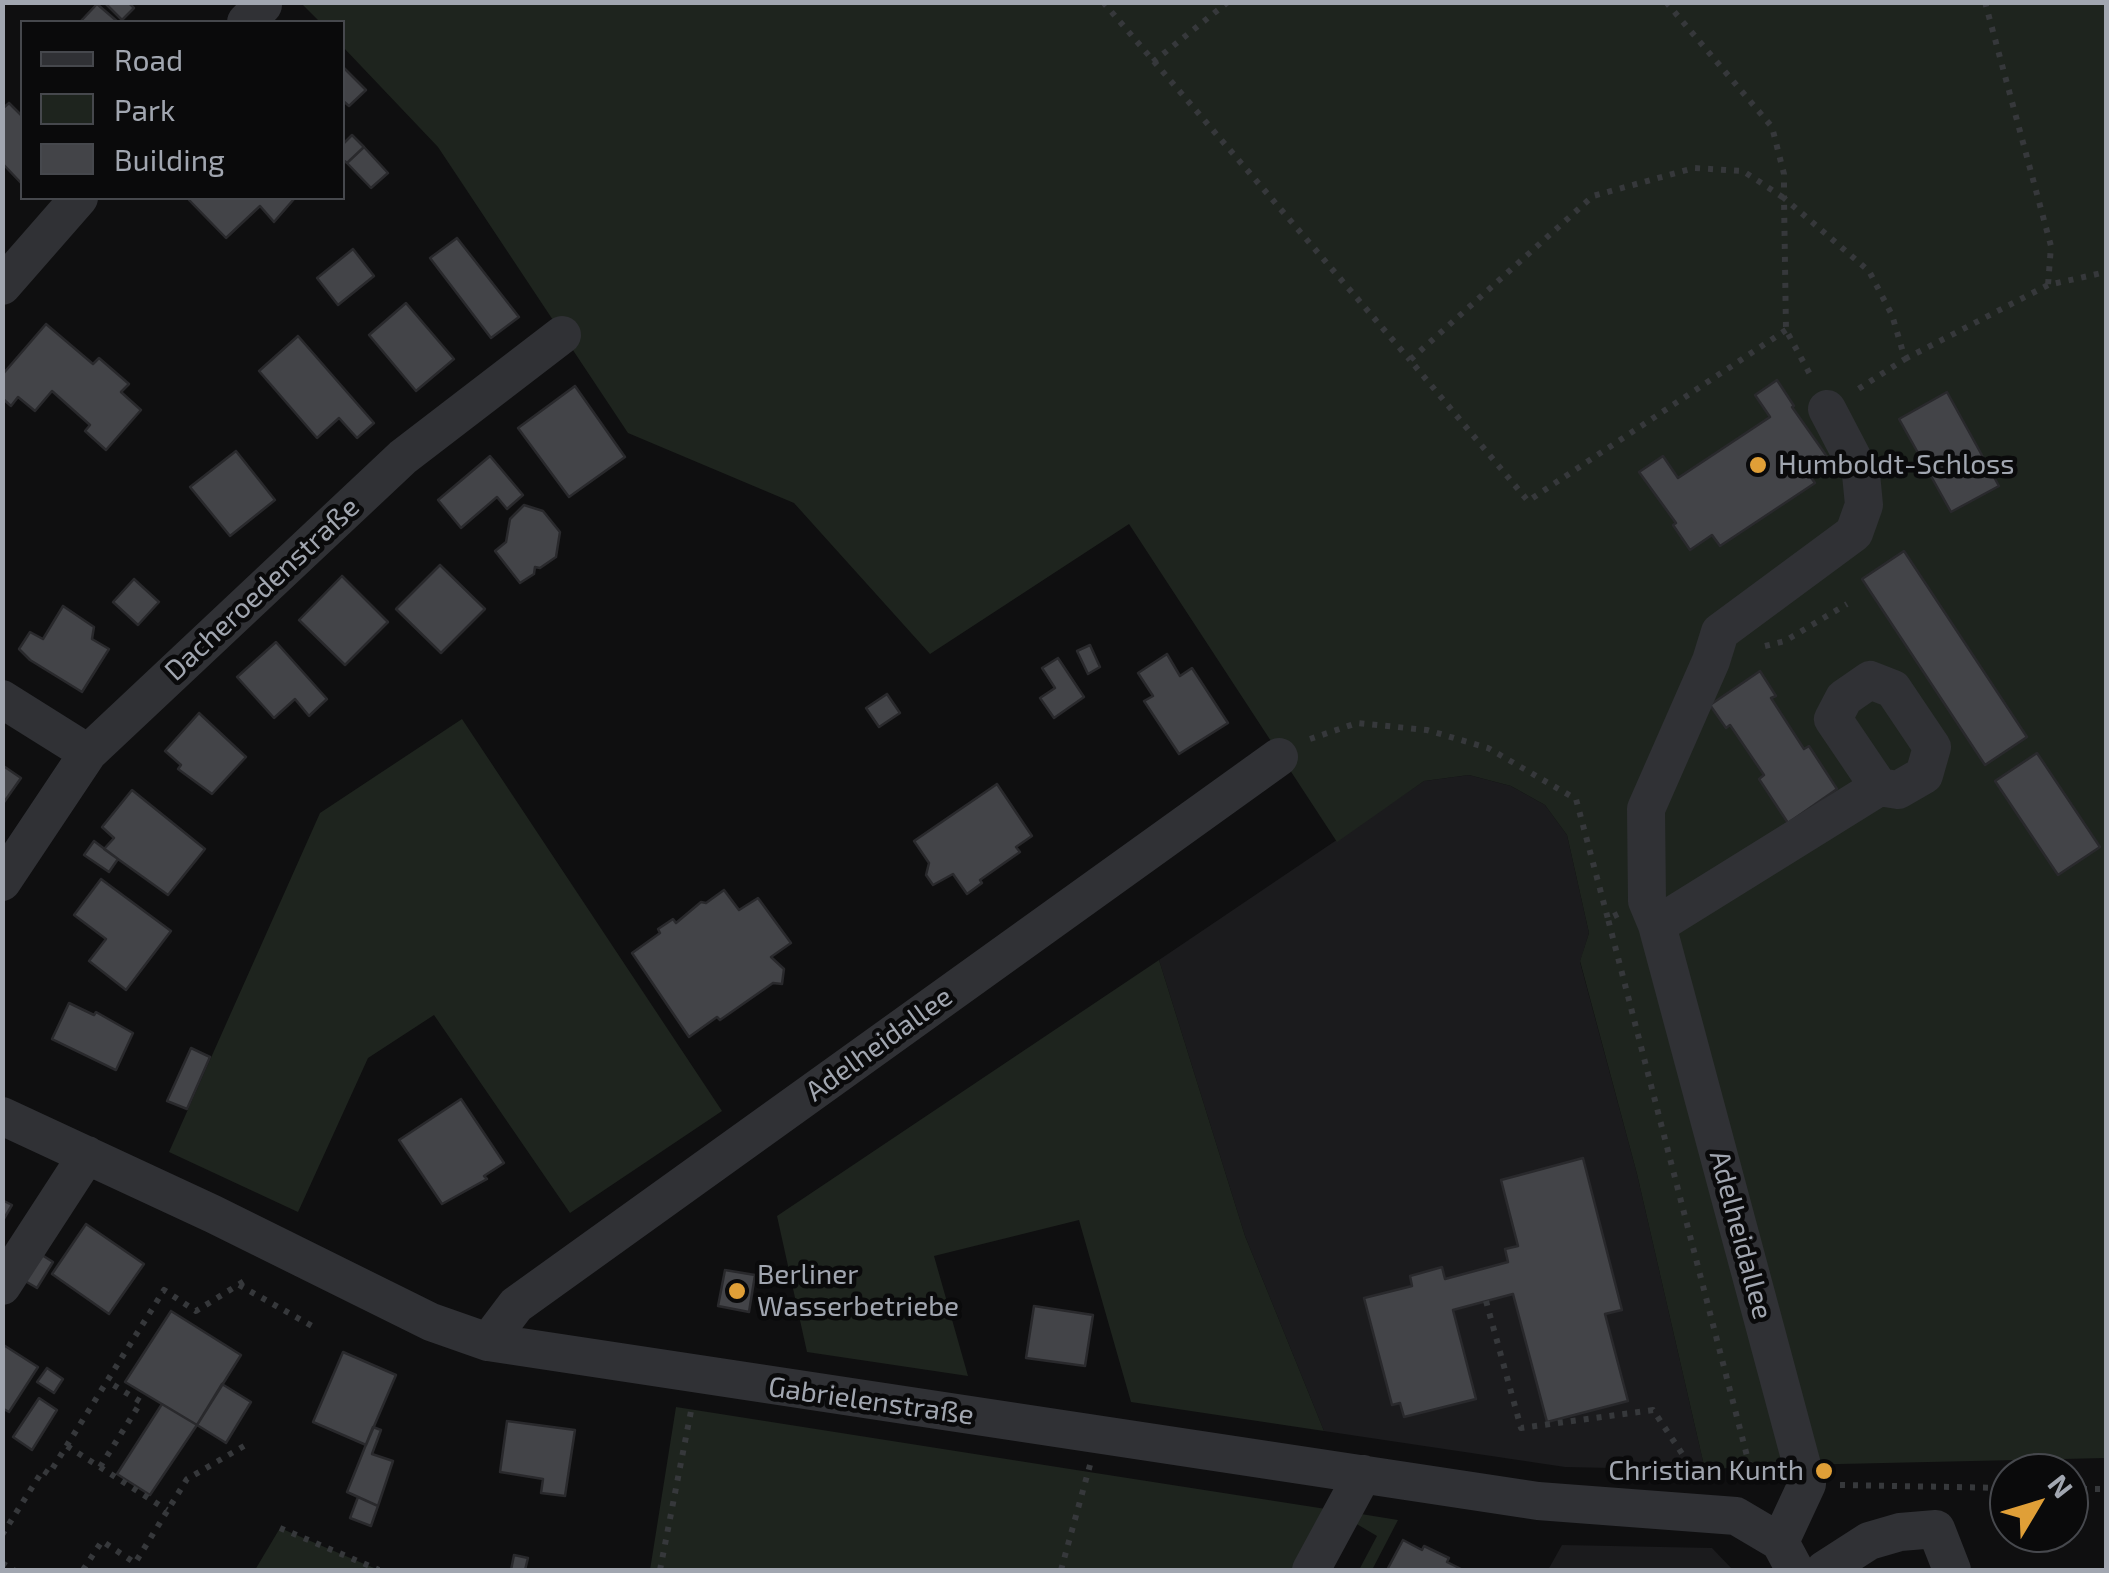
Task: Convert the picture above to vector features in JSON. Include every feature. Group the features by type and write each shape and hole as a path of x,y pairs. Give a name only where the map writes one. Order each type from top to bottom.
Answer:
{"street":[{"path":"2,286 77,200"},
{"name":"Dacheroedenstraße","path":"2,882 88,753 404,457 562,335"},
{"name":"Adelheidallee","path":"1808,1484 1652,913 1646,809 1720,632 1854,534 1864,505 1861,474 1828,409"},
{"path":"2,699 88,753"},
{"name":"Adelheidallee","path":"488,1342 516,1305 1287,751"},
{"path":"1652,913 1879,788"},
{"name":"Gabrielenstraße","path":"2,1116 80,1164 431,1322 488,1342 1538,1501 1736,1516 1788,1556"},
{"path":"2,1286 80,1164"},
{"path":"1311,1570 1362,1474"},
{"path":"1788,1556 1808,1484"},
{"path":"1824,1570 1868,1541 1900,1532 1936,1529 1952,1570"}],"path":[{"path":"1103,2 1528,501 1786,330"},
{"path":"1153,62 1228,2"},
{"path":"1666,2 1772,127 1784,174 1786,330 1828,409 1905,360 2048,285 2106,272"},
{"path":"1985,2 2051,246 2048,285"},
{"path":"1410,360 1593,196 1694,168 1743,171 1784,198 1868,272 1892,315 1905,360"},
{"name":"Adelheidallee","path":"1287,751 1356,723 1426,730 1488,748 1576,798 1754,1483 1808,1484"},
{"path":"1608,919 1652,913"},
{"path":"2,1535 42,1470 50,1474 164,1290 196,1311 242,1282 312,1326"},
{"path":"1486,1301 1521,1428 1653,1410 1701,1481"},
{"path":"660,1570 696,1376"},
{"path":"100,1467 142,1402 107,1382"},
{"path":"1062,1570 1089,1472 1092,1434"},
{"path":"67,1446 168,1510"},
{"path":"83,1570 102,1541 135,1563 188,1478 244,1446"},
{"path":"1808,1484 1989,1488"},
{"path":"280,1528 379,1570"},
{"path":"2,1564 14,1570"}],"shaded area":[{"path":"1469,775 1511,786 1545,805 1567,835 1589,933 1580,962 1637,1174 1705,1470 1565,1467 1324,1431 1245,1236 1159,960 1424,781"},
{"path":"1562,1545 1712,1548 1733,1570 1548,1570"}],"green space":[{"path":"301,3 2106,3 2106,1458 2089,1458 2089,1453 1989,1453 1989,1461 1705,1470 1637,1174 1580,961 1589,933 1567,835 1545,805 1511,786 1469,775 1424,781 1337,842 1129,524 930,654 794,503 628,433 438,147 345,49 345,20 318,20"},
{"path":"462,719 722,1111 570,1213 434,1015 368,1058 298,1212 169,1152 320,813"},
{"path":"1159,960 1245,1236 1324,1431 1131,1402 1079,1220 934,1256 968,1376 807,1352 777,1216"},
{"path":"676,1407 1326,1509 1292,1570 650,1570"},
{"path":"1361,1514 1398,1520 1372,1570 1359,1570 1377,1536 1355,1523"},
{"path":"280,1528 362,1563 379,1570 255,1570"}],"building":[{"path":"104,2 128,2 134,8 122,20"},
{"path":"97,4 116,20 82,20"},
{"path":"345,69 366,90 349,106 345,103"},
{"path":"9,103 20,114 20,182 2,163 2,109"},
{"path":"352,135 364,147 347,163 345,161 345,142"},
{"path":"364,147 388,173 371,188 347,163"},
{"path":"189,200 293,200 274,222 260,206 226,238"},
{"path":"457,238 519,317 491,338 430,258"},
{"path":"353,249 374,276 338,305 317,278"},
{"path":"406,303 454,359 416,391 369,335"},
{"path":"46,324 93,364 99,358 129,384 121,392 141,410 106,450 85,431 90,425 52,391 35,411 18,397 11,406 2,398 2,375"},
{"path":"298,336 374,423 357,438 339,418 317,438 259,371"},
{"name":"Humboldt-Schloss","path":"1777,380 1828,458 1807,472 1815,483 1720,546 1712,535 1690,550 1673,525 1676,523 1639,472 1663,456 1678,478 1770,417 1755,395"},
{"path":"575,386 625,457 569,497 518,428"},
{"path":"1947,392 1999,486 1951,512 1899,419"},
{"path":"236,451 275,500 230,536 190,487"},
{"path":"490,456 523,495 507,509 497,497 461,528 438,500"},
{"path":"524,505 543,511 560,532 556,557 540,568 535,567 534,574 520,583 495,551 506,542 510,519"},
{"path":"1904,551 2027,737 1985,765 1862,579"},
{"path":"440,565 485,609 441,653 396,609"},
{"path":"342,576 388,622 345,665 299,620"},
{"path":"134,579 159,602 138,625 113,602"},
{"path":"63,606 94,627 92,639 109,649 82,692 19,649 30,632 43,639"},
{"path":"276,642 327,699 309,716 295,699 274,718 237,677"},
{"path":"1090,645 1100,667 1088,674 1077,651"},
{"path":"1167,654 1180,676 1192,668 1228,723 1179,754 1144,701 1153,696 1138,673"},
{"path":"1058,658 1084,697 1054,718 1040,698 1055,688 1042,668"},
{"path":"1760,671 1776,696 1771,698 1804,749 1809,746 1837,789 1788,823 1759,779 1764,775 1730,725 1726,728 1710,705"},
{"path":"887,694 900,713 879,727 866,708"},
{"path":"199,713 246,757 212,794 178,769 181,765 165,751"},
{"path":"2037,753 2100,847 2058,875 1995,781"},
{"path":"2,765 21,778 2,805"},
{"path":"997,784 1032,836 1016,847 1020,852 967,894 953,874 933,885 926,875 929,863 914,841"},
{"path":"132,790 205,849 168,895 104,849 114,838 102,827"},
{"path":"94,841 118,859 109,872 84,855"},
{"path":"101,879 171,931 126,990 89,961 106,939 74,915"},
{"path":"724,890 739,910 758,898 791,943 771,957 784,969 782,984 773,983 689,1037 632,953 660,933 658,929 673,919 676,923 701,902 706,903"},
{"path":"69,1003 94,1015 96,1012 133,1033 116,1070 52,1039"},
{"path":"191,1048 210,1057 187,1109 167,1101"},
{"path":"461,1099 504,1163 484,1176 487,1179 442,1204 399,1140"},
{"path":"1583,1158 1622,1310 1605,1314 1628,1401 1547,1422 1513,1294 1453,1310 1476,1399 1404,1417 1400,1403 1392,1405 1364,1298 1412,1286 1410,1276 1442,1267 1445,1279 1508,1262 1505,1249 1518,1246 1501,1180"},
{"path":"2,1200 12,1205 2,1222"},
{"path":"86,1224 144,1264 109,1314 52,1274"},
{"path":"42,1255 53,1262 37,1288 25,1281"},
{"name":"Berliner Wasserbetriebe","path":"725,1270 755,1275 749,1312 718,1306"},
{"path":"1034,1306 1093,1315 1085,1366 1026,1358"},
{"path":"171,1311 241,1355 197,1425 125,1382"},
{"path":"2,1344 38,1367 9,1412 2,1408"},
{"path":"343,1352 396,1375 366,1445 313,1422"},
{"path":"47,1368 63,1379 54,1393 37,1382"},
{"path":"222,1384 251,1402 226,1443 197,1425"},
{"path":"39,1398 57,1410 32,1450 13,1437"},
{"path":"162,1404 197,1425 150,1495 117,1474"},
{"path":"507,1421 575,1430 565,1496 541,1493 543,1479 500,1472"},
{"path":"373,1427 381,1430 372,1454 393,1461 378,1506 347,1492"},
{"path":"358,1497 378,1506 371,1526 350,1518"},
{"path":"1403,1540 1449,1558 1447,1562 1463,1570 1387,1570"},
{"path":"514,1555 528,1558 525,1570 511,1570"}],"place":[{"name":"Humboldt-Schloss","path":"1758,465"},
{"name":"Berliner Wasserbetriebe","path":"737,1291"},
{"name":"Christian Kunth","path":"1824,1471"}]}
